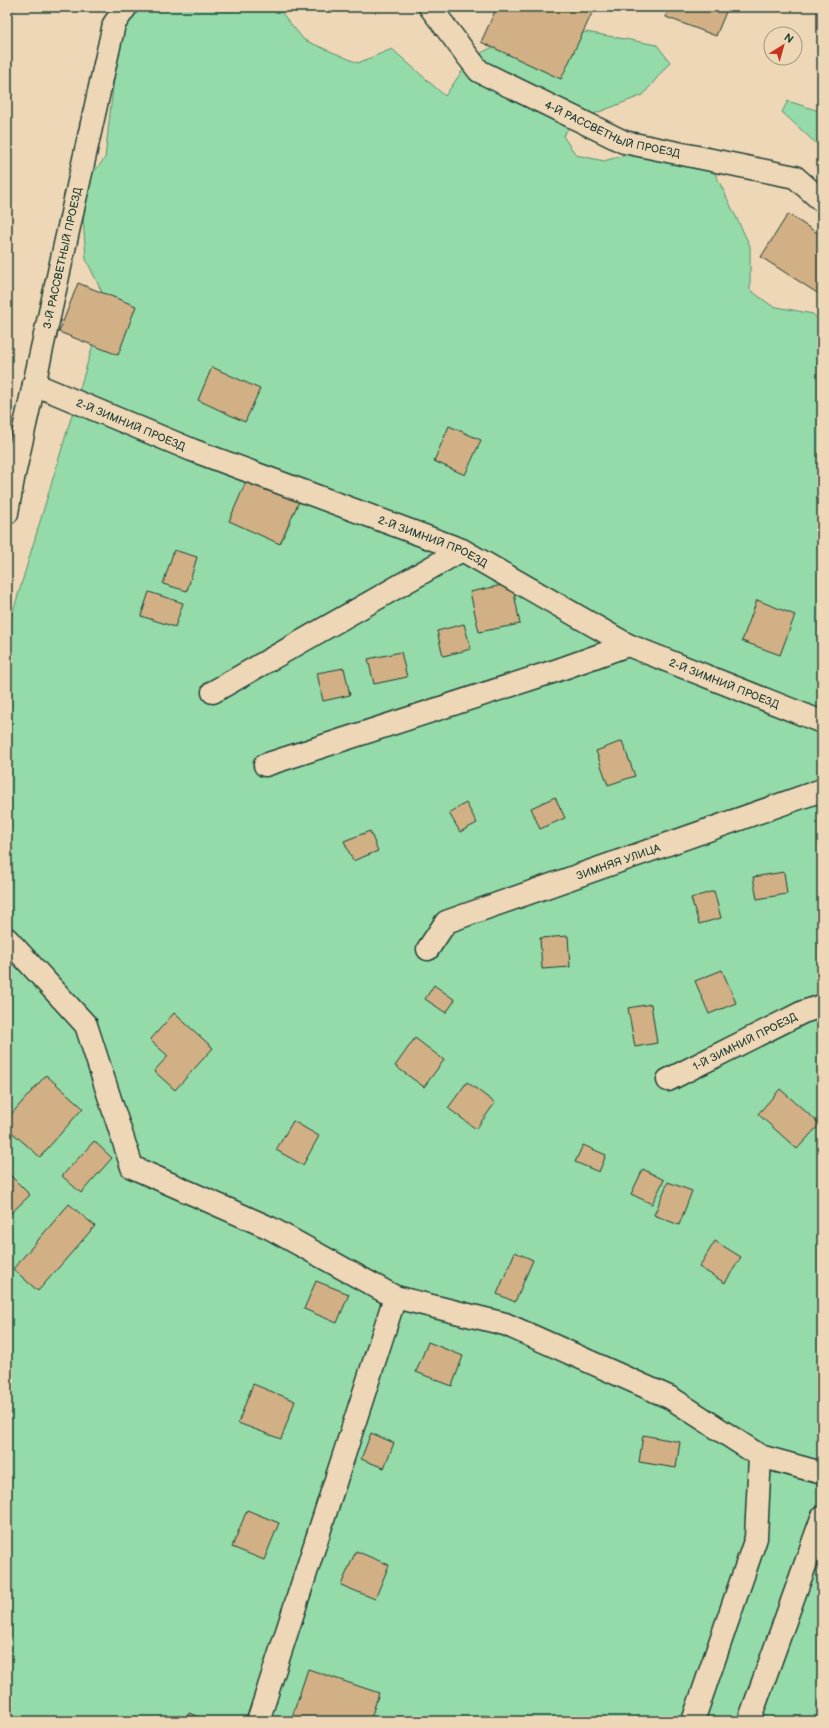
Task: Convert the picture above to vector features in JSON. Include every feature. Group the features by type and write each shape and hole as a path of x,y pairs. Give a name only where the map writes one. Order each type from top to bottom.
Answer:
{"street":[{"name":"3-Й РАССВЕТНЫЙ ПРОЕЗД","path":"7,513 13,479 114,24 126,7"},
{"name":"4-Й РАССВЕТНЫЙ ПРОЕЗД","path":"430,7 479,71 624,142 795,176 822,201"},
{"name":"2-Й ЗИМНИЙ ПРОЕЗД","path":"34,384 192,450 462,550 628,645 822,722"},
{"path":"213,692 462,550"},
{"path":"265,765 555,671 628,645"},
{"name":"ЗИМНЯЯ УЛИЦА","path":"428,949 446,922 822,790"},
{"path":"7,939 86,1025 132,1167 270,1228 395,1297 505,1324 671,1398 760,1456 822,1473"},
{"name":"1-Й ЗИМНИЙ ПРОЕЗД","path":"668,1080 803,1012 822,1006"},
{"path":"258,1721 395,1297"},
{"path":"693,1721 756,1538 760,1456"},
{"path":"749,1721 822,1518"}],"green space":[{"path":"139,7 277,7 304,40 358,63 392,49 445,96 471,58 493,47 542,51 586,32 657,45 670,62 643,95 573,122 563,136 576,155 604,161 628,154 713,169 750,246 750,290 772,306 813,314 822,324 822,1721 7,1721 7,632 106,301 86,259 82,204 84,184 105,158 119,34"},
{"path":"788,101 822,112 822,149 782,112"}],"building":[{"path":"7,7 14,7 7,23"},
{"path":"497,7 584,7 593,11 561,79 481,42"},
{"path":"669,7 728,7 716,36 666,17"},
{"path":"788,214 822,236 822,296 761,257"},
{"path":"78,283 136,306 118,355 59,332"},
{"path":"212,367 260,389 245,422 198,400"},
{"path":"449,426 481,440 465,475 434,461"},
{"path":"248,477 300,499 280,544 229,521"},
{"path":"174,550 197,557 187,591 163,584"},
{"path":"512,583 520,624 479,632 470,592"},
{"path":"149,592 183,603 175,627 141,616"},
{"path":"757,600 795,615 780,655 742,641"},
{"path":"464,624 471,649 443,656 437,631"},
{"path":"401,652 407,677 374,684 368,659"},
{"path":"344,668 350,695 323,701 317,673"},
{"path":"622,741 635,776 608,785 596,751"},
{"path":"555,797 565,818 540,829 531,808"},
{"path":"466,803 477,823 460,832 449,813"},
{"path":"370,831 378,851 353,861 344,841"},
{"path":"784,872 787,894 757,899 753,877"},
{"path":"714,891 721,918 699,924 691,898"},
{"path":"568,936 570,967 542,969 540,938"},
{"path":"722,970 736,1003 709,1014 695,981"},
{"path":"434,985 455,1000 446,1013 425,999"},
{"path":"651,1004 657,1043 635,1047 628,1008"},
{"path":"174,1013 213,1048 175,1090 154,1071 168,1056 150,1040"},
{"path":"415,1038 444,1060 424,1087 395,1066"},
{"path":"46,1075 83,1108 40,1157 7,1128 7,1119"},
{"path":"467,1082 495,1103 476,1129 448,1108"},
{"path":"780,1089 820,1124 797,1149 758,1114"},
{"path":"293,1121 319,1136 303,1165 276,1150"},
{"path":"94,1141 112,1158 81,1193 62,1176"},
{"path":"583,1145 606,1155 599,1172 575,1162"},
{"path":"643,1169 664,1180 652,1204 631,1194"},
{"path":"7,1172 30,1195 7,1217"},
{"path":"668,1182 692,1191 679,1225 654,1215"},
{"path":"69,1204 95,1226 38,1291 13,1269"},
{"path":"715,1241 741,1257 725,1283 699,1267"},
{"path":"515,1252 533,1260 515,1302 497,1294"},
{"path":"316,1281 349,1294 337,1323 304,1309"},
{"path":"428,1342 463,1356 452,1386 416,1372"},
{"path":"253,1384 295,1401 281,1439 238,1423"},
{"path":"371,1433 394,1443 384,1468 361,1459"},
{"path":"643,1435 680,1442 676,1468 639,1462"},
{"path":"247,1510 279,1523 264,1560 232,1547"},
{"path":"356,1551 389,1565 375,1599 341,1585"},
{"path":"308,1669 379,1693 370,1721 291,1720"},
{"path":"189,1713 211,1721 186,1721"},
{"path":"481,1715 516,1720 516,1721 481,1721"}]}
